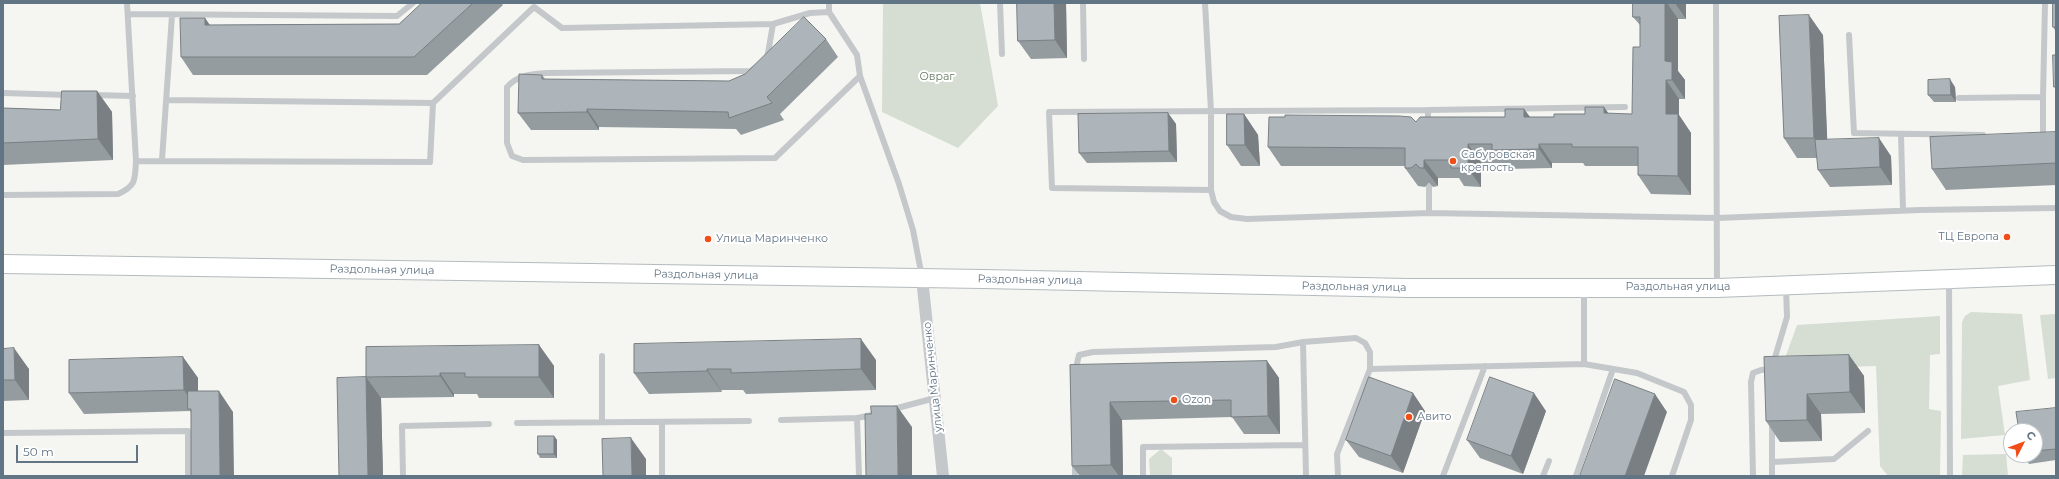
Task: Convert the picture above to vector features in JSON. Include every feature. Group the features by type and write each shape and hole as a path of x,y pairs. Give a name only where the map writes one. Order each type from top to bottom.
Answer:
{"main road":[{"name":"Раздольная улица","path":"3,264 922,278 1408,288 1717,288 2056,275"}],"street":[{"name":"улица Маринченко","path":"922,278 936,398 943,476"}],"lane":[{"path":"3,195 118,194 128,190 135,181 136,161 127,3"},
{"path":"128,14 398,16 413,3"},
{"path":"829,3 829,12 857,55 860,76 899,184 913,230 922,278"},
{"path":"1000,3 1002,54"},
{"path":"1083,3 1084,59"},
{"path":"1205,3 1211,111 1211,190 1214,202 1220,211 1231,217 1247,219 1429,213 1717,218 1903,210 2056,208"},
{"path":"1716,3 1717,288"},
{"path":"2043,135 2045,3"},
{"path":"136,161 430,162 433,103 532,5 562,28 773,24 810,13 829,12"},
{"path":"162,160 172,15"},
{"path":"773,24 767,60 751,71 547,72 514,80 507,87 507,144 512,156 523,160 775,158 860,76"},
{"path":"1849,34 1854,133 1901,135 1987,135"},
{"path":"3,93 79,95"},
{"path":"87,95 133,96"},
{"path":"1959,98 2043,97"},
{"path":"167,100 433,103"},
{"path":"1211,190 1052,188 1049,112 1428,110 1626,107"},
{"path":"1428,110 1428,129"},
{"path":"1901,135 1903,210"},
{"path":"1429,187 1429,213"},
{"path":"1949,280 1950,476"},
{"path":"1772,377 1772,370 1787,318 1786,285"},
{"path":"1584,288 1584,364"},
{"path":"1075,378 1079,355 1093,352 1276,348 1302,342 1356,338 1365,343 1370,352 1370,368 1337,454 1338,476"},
{"path":"1302,342 1306,476"},
{"path":"602,356 602,422"},
{"path":"1370,368 1584,364 1637,373 1684,392 1691,405 1692,420 1672,476"},
{"path":"1443,476 1484,366"},
{"path":"1576,476 1613,369"},
{"path":"1753,476 1751,382 1753,373 1761,370 1772,370"},
{"path":"886,411 936,398"},
{"path":"781,420 857,418 879,413"},
{"path":"1772,416 1772,476"},
{"path":"857,418 859,476"},
{"path":"517,423 749,421"},
{"path":"662,422 662,476"},
{"path":"403,476 402,426 489,424"},
{"path":"3,433 188,431 188,476"},
{"path":"1772,462 1834,459 1868,431"},
{"path":"1143,476 1142,446 1305,445"},
{"path":"1075,454 1075,476"},
{"path":"1543,476 1549,461"}],"green space":[{"name":"Овраг","path":"883,3 980,3 998,106 958,148 882,112"},
{"path":"1971,312 2022,314 2030,380 1998,386 2003,423 2003,435 1961,439 1962,322 1965,316"},
{"path":"2056,314 2056,378 2048,379 2040,315"},
{"path":"1940,316 1940,354 1930,355 1929,409 1941,411 1940,476 1888,476 1880,466 1876,366 1781,369 1797,325"},
{"path":"1161,449 1172,458 1172,476 1150,476 1149,459"},
{"path":"2003,454 2003,463 2007,463 2008,476 1962,476 1963,455"}],"building":[{"path":"422,3 473,3 414,57 181,57 180,18 205,18 205,25 399,24"},
{"path":"1017,3 1054,3 1055,40 1018,41"},
{"path":"1633,3 1665,3 1665,61 1672,62 1672,80 1666,80 1666,114 1678,114 1678,176 1638,175 1638,147 1572,147 1572,144 1539,144 1539,149 1492,150 1492,144 1468,144 1468,168 1451,168 1451,160 1424,160 1424,168 1420,168 1416,164 1411,168 1405,168 1405,148 1268,147 1269,117 1285,117 1285,115 1399,116 1411,117 1416,122 1420,117 1505,117 1505,109 1524,109 1524,117 1554,117 1554,114 1585,114 1585,107 1604,107 1604,113 1632,114 1633,47 1640,47 1640,17 1633,17"},
{"path":"2053,3 2056,3 2056,27 2053,27"},
{"path":"1809,15 1814,138 1784,138 1779,16"},
{"path":"804,17 826,39 767,97 772,103 729,118 728,112 587,109 587,112 518,113 519,74 542,75 542,79 729,81 745,74"},
{"path":"2053,55 2056,55 2056,87 2054,87"},
{"path":"1950,79 1951,95 1928,95 1928,80"},
{"path":"62,91 97,91 98,139 3,143 3,108 60,110"},
{"path":"1168,113 1169,151 1079,153 1078,114"},
{"path":"1227,114 1244,114 1245,145 1227,145"},
{"path":"2056,132 2056,163 1932,169 1930,137"},
{"path":"1879,138 1880,167 1818,170 1815,140"},
{"path":"861,339 861,369 731,373 731,369 707,369 707,371 634,373 634,344"},
{"path":"539,345 539,377 465,377 465,373 440,373 440,376 366,377 366,347"},
{"path":"14,348 15,380 3,380 3,349"},
{"path":"1849,355 1850,392 1807,394 1807,420 1766,421 1764,357"},
{"path":"183,357 184,390 69,393 69,360"},
{"path":"1267,361 1268,416 1231,417 1231,400 1110,402 1111,465 1072,466 1070,365"},
{"path":"366,377 368,476 339,476 337,378"},
{"path":"1369,377 1413,393 1391,456 1346,440"},
{"path":"1490,377 1534,393 1511,456 1467,440"},
{"path":"1615,379 1655,394 1625,476 1580,476"},
{"path":"188,391 219,391 220,476 191,476 191,409 188,409"},
{"path":"871,406 897,406 898,476 866,476 865,414 871,414"},
{"path":"2056,408 2056,449 2043,450 2043,423 2018,423 2016,412"},
{"path":"538,436 554,436 554,454 538,454"},
{"path":"631,438 632,476 603,476 602,439"}],"place":[{"name":"Сабуровская крепость","path":"1453,161"},
{"name":"ТЦ Европа","path":"2007,237"},
{"name":"Улица Маринченко","path":"708,239"},
{"name":"Ozon","path":"1174,400"},
{"name":"Авито","path":"1409,417"}]}
